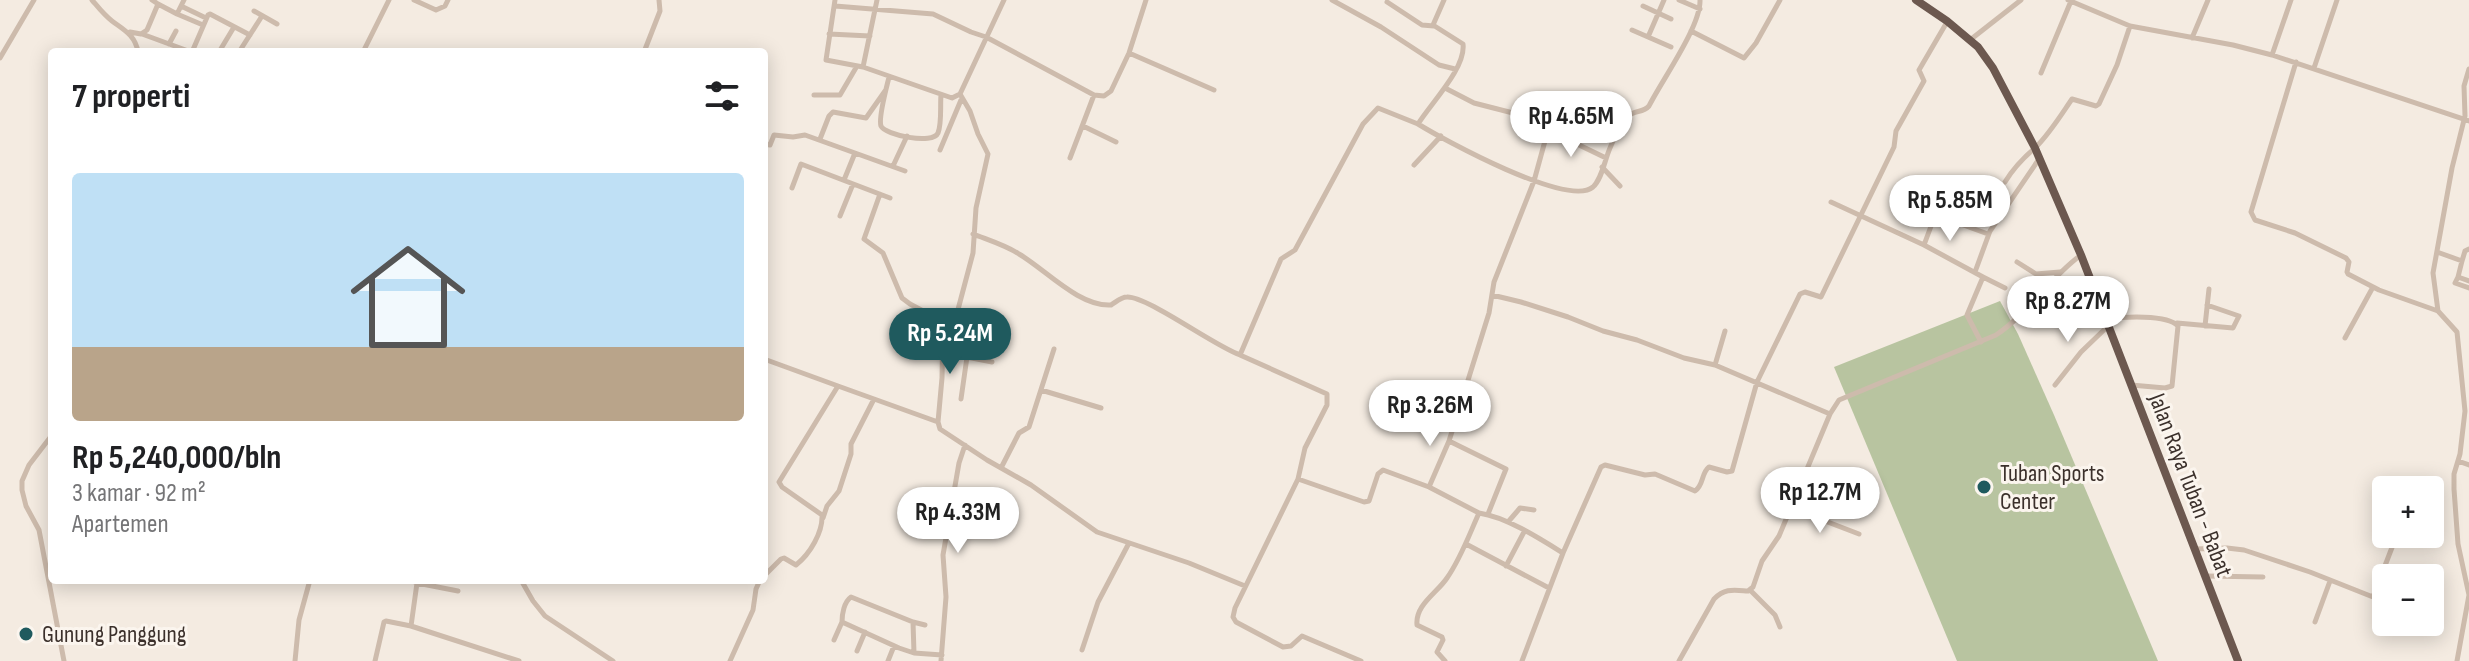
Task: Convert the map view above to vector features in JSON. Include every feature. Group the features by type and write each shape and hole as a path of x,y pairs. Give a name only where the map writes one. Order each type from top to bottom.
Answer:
{"highway":[{"name":"Jalan Raya Tuban - Babat","path":"1916,0 1970,40 1993,68 2035,148 2081,255 2238,661"}],"street":[{"path":"0,58 34,0"},
{"path":"92,0 108,18 129,32 180,48"},
{"path":"365,48 389,0"},
{"path":"414,0 436,10 445,6 448,0"},
{"path":"646,48 660,11 659,0"},
{"path":"814,95 840,95 860,66 877,0"},
{"path":"940,150 1004,0"},
{"path":"961,96 952,98 860,66 826,60 835,3 933,14 986,37 1094,95 1104,96 1111,91 1129,53 1146,0"},
{"path":"1332,0 1439,65 1455,69"},
{"path":"1434,26 1444,0"},
{"path":"1648,37 1664,0"},
{"path":"1679,0 1700,9"},
{"path":"1240,355 1281,259 1295,250 1363,124 1378,108 1418,124 1478,157 1534,181 1582,192 1593,187 1628,115 1644,111 1649,106 1691,31 1700,9 1700,0"},
{"path":"1691,31 1744,58 1780,0"},
{"path":"1970,40 2019,0"},
{"path":"2041,73 2070,0 2130,26 2272,55 2466,120"},
{"path":"2192,38 2208,0"},
{"path":"2272,55 2291,0"},
{"path":"2314,68 2337,0"},
{"path":"141,34 147,30 155,2 203,25"},
{"path":"1387,2 1422,25 1434,26 1464,45 1445,88 1418,124"},
{"path":"177,14 182,3 206,18"},
{"path":"1643,6 1671,19"},
{"path":"254,11 277,24"},
{"path":"193,48 208,15 214,14 250,35"},
{"path":"242,48 262,16"},
{"path":"1522,661 1563,553 1601,467 1605,465 1645,475 1655,474 1695,491 1709,467 1732,471 1757,382 1800,294 1805,292 1821,297 1894,147 1896,131 1924,81 1919,70 1947,21"},
{"path":"2005,182 2019,161 2057,122 2073,98 2092,105 2099,104 2130,26"},
{"path":"221,48 234,27"},
{"path":"1632,30 1671,47"},
{"path":"169,44 176,31"},
{"path":"129,32 137,48"},
{"path":"829,34 870,36"},
{"path":"1129,53 1214,90"},
{"path":"2296,62 2251,212 2255,220 2295,233 2346,258 2349,262 2347,273 2373,287 2438,311 2457,332 2465,411 2454,479 2457,528 2469,595 2457,661"},
{"path":"2438,311 2433,273 2452,168 2466,120 2464,86 2469,69"},
{"path":"889,77 880,119 886,131 928,140 936,136 939,132 941,95"},
{"path":"1445,88 1474,103 1513,113 1606,158"},
{"path":"820,139 833,112 866,118 886,90"},
{"path":"1070,158 1094,95"},
{"path":"944,322 957,315 973,253 976,208 988,154 961,96"},
{"path":"1083,126 1116,142"},
{"path":"1429,487 1449,441 1494,282 1534,181 1548,130"},
{"path":"768,145 774,135 805,135 905,171"},
{"path":"893,166 907,136"},
{"path":"1414,165 1441,136"},
{"path":"844,180 855,153"},
{"path":"1975,272 1988,234 2039,159"},
{"path":"792,188 801,164 890,198"},
{"path":"1602,167 1620,186"},
{"path":"840,216 853,184"},
{"path":"1924,245 1946,186"},
{"path":"880,194 864,239 883,253 902,298 944,322"},
{"path":"1831,202 1924,245 2005,288"},
{"path":"1936,215 1988,234"},
{"path":"973,234 1018,254 1091,301 1111,305 1126,297 1134,298 1225,349 1327,394 1327,405 1305,448 1298,479 1233,615 1236,622 1280,646 1291,646 1304,636 1361,661"},
{"path":"2469,249 2465,251 2455,283 2469,288"},
{"path":"2437,252 2462,261"},
{"path":"1750,590 1762,561 1779,536 1834,405 1846,397 1981,342 2007,327 2061,271 2081,255"},
{"path":"2017,262 2036,274 2061,271"},
{"path":"1981,342 1967,315 1983,277"},
{"path":"2458,277 2469,281"},
{"path":"2345,338 2373,287"},
{"path":"2205,326 2209,289"},
{"path":"1492,295 1684,358 1715,365 1830,414"},
{"path":"2055,385 2105,323 2127,316 2231,329 2239,316 2207,305"},
{"path":"944,322 938,422 941,431 1031,485 1097,532 1245,586"},
{"path":"2130,385 2172,386 2177,323"},
{"path":"1715,365 1725,331"},
{"path":"1001,468 1019,433 1029,427 1054,349"},
{"path":"943,350 992,362"},
{"path":"961,399 967,357"},
{"path":"768,360 938,422"},
{"path":"823,518 779,482 838,386"},
{"path":"1041,390 1101,408"},
{"path":"768,572 784,558 796,565 801,562 813,545 827,506 839,491 851,444 874,399"},
{"path":"48,440 29,465 23,477 22,490 26,506 39,530 48,577"},
{"path":"1449,441 1506,469 1488,514"},
{"path":"842,622 894,646 942,658 946,597 943,555 965,445"},
{"path":"2458,461 2469,465"},
{"path":"1298,479 1364,502 1369,501 1381,471 1429,487 1479,513 1508,522 1563,553"},
{"path":"1508,522 1520,508 1534,510"},
{"path":"1791,508 1859,534"},
{"path":"1445,661 1439,658 1437,652 1442,637 1416,622 1423,606 1446,580 1479,513"},
{"path":"1506,566 1524,532"},
{"path":"1082,650 1098,602 1129,543"},
{"path":"1466,544 1549,588"},
{"path":"2195,549 2244,550 2373,597 2392,548"},
{"path":"2205,576 2263,577"},
{"path":"2315,622 2330,581"},
{"path":"49,584 64,661"},
{"path":"295,661 299,620 309,584"},
{"path":"411,626 417,584"},
{"path":"422,584 458,591"},
{"path":"523,584 545,616 613,661"},
{"path":"730,661 753,610 759,584"},
{"path":"1679,661 1714,599 1722,591 1750,590 1775,615 1780,627"},
{"path":"834,640 847,599 851,597 925,625"},
{"path":"375,661 386,621 411,626 519,661"},
{"path":"913,622 917,653 915,661"},
{"path":"857,651 865,632"},
{"path":"888,661 894,646"},
{"path":"596,661 599,652"}],"green space":[{"name":"Tuban Sports Center","path":"2000,301 2054,415 2158,661 1957,661 1834,367"}],"place":[{"name":"Tuban Sports Center","path":"1984,487"},
{"name":"Gunung Panggung","path":"26,634"}]}
